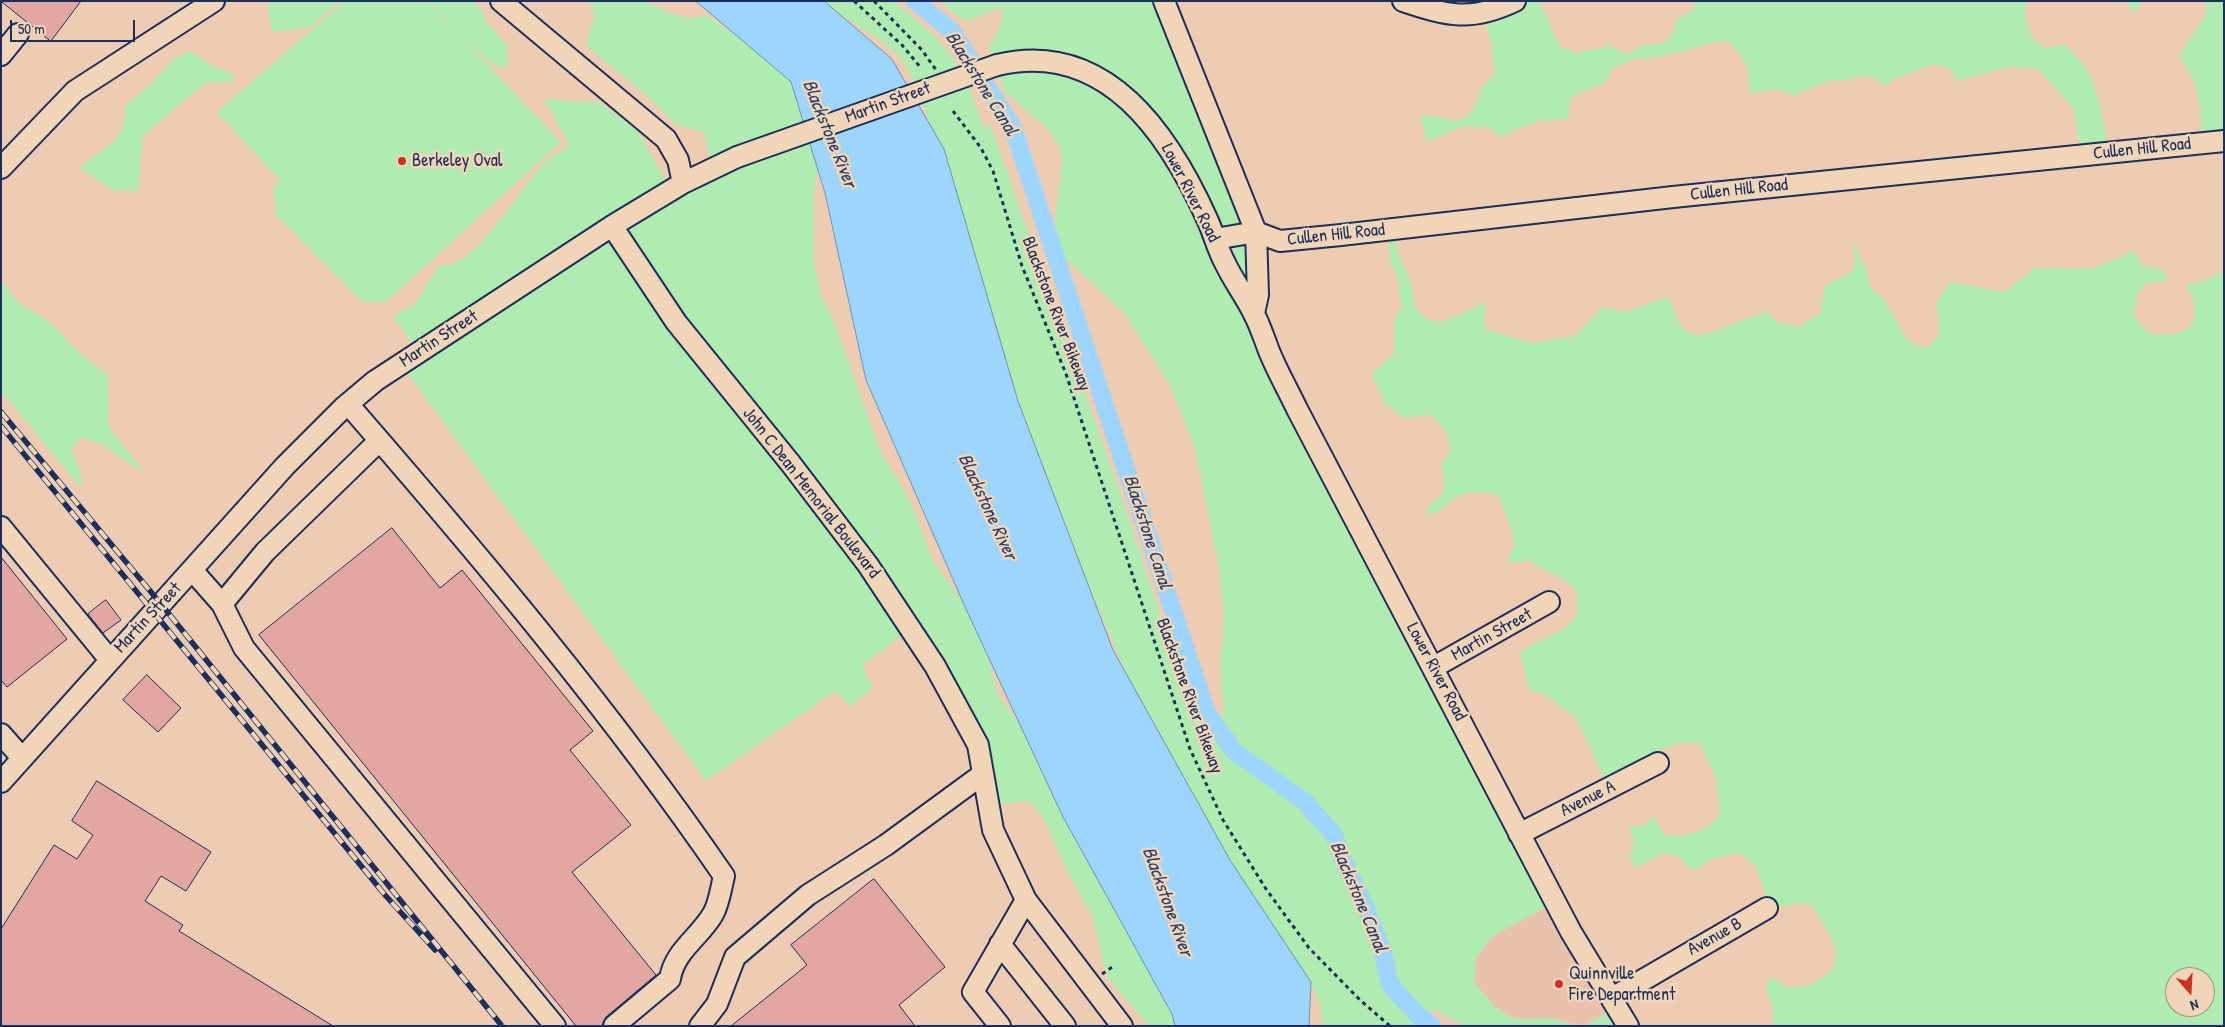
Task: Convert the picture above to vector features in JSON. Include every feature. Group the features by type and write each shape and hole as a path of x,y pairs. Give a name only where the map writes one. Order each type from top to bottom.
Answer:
{"street":[{"path":"1,168 75,91 214,1"},
{"path":"501,1 666,139 678,160 683,183"},
{"path":"1164,1 1256,232 1258,296 1254,313"},
{"path":"1403,1 1461,16 1479,15 1515,1"},
{"path":"1,56 18,34"},
{"name":"Lower River Road","path":"997,65 1021,60 1042,60 1091,72 1103,79 1138,109 1175,158 1215,238 1225,263 1254,313 1270,353 1297,409 1434,667 1571,932 1628,1026"},
{"name":"Martin Street","path":"1,782 285,466 374,381 612,226 683,183 737,157 997,65"},
{"name":"Cullen Hill Road","path":"1256,232 1280,241 1692,195 2224,141"},
{"name":"John C Dean Memorial Boulevard","path":"612,226 676,322 791,464 896,606 935,666 965,717 978,746 993,830 1026,900 1122,1026"},
{"path":"1215,238 1256,232"},
{"path":"348,404 554,646 674,802 724,876 714,913 682,951 671,968 670,979 614,1026"},
{"path":"222,604 265,552 379,441"},
{"path":"1,527 110,660"},
{"path":"192,570 222,604 244,648 555,1026"},
{"name":"Martin Street","path":"1434,667 1549,602"},
{"path":"1,734 22,758"},
{"name":"Avenue A","path":"1519,834 1658,763"},
{"path":"700,1026 717,1004 735,957 808,894 886,845 983,774"},
{"path":"1000,1026 973,992 1026,900"},
{"name":"Avenue B","path":"1612,998 1650,974 1766,908"},
{"path":"1000,944 1065,1026"}],"path":[{"path":"854,1 902,45 921,68"},
{"path":"874,1 922,50 944,83"},
{"name":"Blackstone River Bikeway","path":"953,110 981,148 993,171 1022,266 1066,374 1190,749 1223,820 1266,889 1309,948 1360,1000 1390,1026"},
{"path":"1098,976 1114,966"}],"shaded area":[{"path":"1557,901 1618,1007 1584,1026 1553,1018 1522,1019 1511,1017 1494,1006 1474,982 1476,957 1493,936"}],"green space":[{"path":"271,1 340,1 310,27 273,32 267,6"},
{"name":"Berkeley Oval","path":"345,1 428,1 454,29 430,1 471,1 482,10 486,23 508,46 506,69 489,62 466,42 561,142 386,302 362,302 276,215 273,187 280,180 217,112"},
{"path":"593,1 644,2 682,16 698,17 707,15 784,71 814,125 821,153 814,190 814,263 821,296 832,316 880,450 912,505 933,561 978,622 998,694 1044,760 1196,1026 1149,1026 1107,977 1092,915 1068,873 1045,821 1030,801 992,805 989,776 909,630 865,663 863,669 873,687 851,706 835,691 706,781 400,363 414,346 393,316 416,303 437,268 454,263 468,255 482,242 544,163 569,145 544,99 593,101 604,105 638,132 668,184 712,164 703,131 676,125 645,94 586,46 594,17 590,4"},
{"path":"821,1 893,1 931,33 948,51 960,72 959,74 970,89 984,129 990,123 1117,483 1186,694 1206,721 1218,721 1224,714 1220,672 1224,618 1219,567 1195,449 1170,385 1125,314 1058,251 1055,217 1062,162 1060,149 1048,129 1005,92 989,48 1002,21 1001,7 973,19 962,20 940,1 1159,1 1249,238 1254,304 1557,901 1493,936 1476,957 1474,982 1494,1006 1511,1017 1522,1019 1553,1018 1576,1026 1465,1026 1435,1010 1414,1012 1420,1026 1323,1026 1320,1003 1310,980 1267,933 1151,738 1124,667 999,382 934,137 917,86 901,59 883,42"},
{"path":"1498,1 1538,1 1545,12 1559,46 1577,53 1609,46 1628,54 1641,45 1664,43 1675,30 1676,19 1690,12 1697,1 2026,1 2025,19 2033,39 2044,48 2067,45 2085,66 2100,106 2107,149 2080,150 2074,110 2037,68 2008,67 1958,81 1948,67 1931,65 1894,79 1885,87 1876,78 1862,76 1841,81 1831,80 1801,92 1795,97 1779,90 1749,94 1745,63 1732,45 1725,40 1659,57 1633,59 1612,69 1606,82 1570,98 1568,119 1540,120 1499,137 1490,128 1464,126 1427,142 1420,116 1455,120 1467,117 1473,109 1481,89 1495,75 1491,42 1480,7"},
{"path":"2127,1 2142,1 2136,12 2131,9"},
{"path":"2205,1 2224,1 2224,138 2202,137 2195,85 2179,56 2206,14"},
{"path":"189,51 214,67 233,74 234,82 205,83 143,136 138,191 115,191 79,168 115,140 125,122 125,106 151,84 173,59"},
{"path":"1388,227 1396,228 1397,250 1410,280 1416,310 1430,321 1444,321 1486,302 1484,328 1530,343 1575,336 1602,307 1627,312 1668,296 1684,329 1696,335 1704,335 1767,311 1777,322 1798,327 1821,313 1824,286 1853,271 1855,257 1851,238 1866,269 1871,290 1882,296 1908,341 1926,348 1938,334 1939,323 1936,303 1950,282 2005,292 2035,268 2091,269 2121,257 2132,250 2143,266 2161,269 2169,280 2147,283 2137,294 2134,314 2140,325 2153,335 2178,333 2188,329 2192,324 2195,311 2192,297 2185,285 2202,282 2224,271 2224,1026 1773,1026 1773,1012 1766,987 1770,978 1774,978 1785,986 1794,987 1808,985 1825,976 1833,968 1836,956 1828,932 1810,904 1796,903 1766,911 1760,907 1766,895 1755,866 1739,853 1712,859 1697,869 1690,869 1677,855 1662,854 1635,868 1630,857 1634,842 1629,826 1644,826 1653,816 1664,835 1680,836 1702,829 1720,814 1716,778 1700,744 1690,742 1678,744 1653,753 1609,778 1604,778 1576,718 1547,696 1529,689 1520,653 1566,627 1575,618 1577,614 1576,592 1566,581 1540,568 1531,561 1506,563 1514,547 1513,534 1499,497 1483,492 1475,492 1459,496 1439,512 1426,514 1427,507 1439,497 1444,489 1442,464 1447,458 1449,451 1448,438 1441,426 1430,415 1402,418 1394,409 1385,405 1372,374 1394,353 1394,323 1401,307 1398,278 1390,260"},
{"path":"1,280 18,302 51,323 74,348 108,376 108,425 145,474 103,445 83,437 71,450 80,470 82,489 1,391"},
{"path":"1618,1007 1629,1026 1584,1026"}],"water":[{"name":"Blackstone River","path":"696,1 824,1 892,59 944,149 1018,401 1113,650 1230,860 1311,982 1309,1026 1175,1026 1172,1014 1063,817 965,607 866,380 825,193 791,82"}],"building":[{"path":"1,1 81,1 51,41"},
{"path":"392,528 440,588 462,570 593,731 570,750 631,825 572,872 656,975 606,1017 602,1026 576,1026 259,635"},
{"path":"1,557 67,639 7,687 1,680"},
{"path":"106,600 121,620 103,633 88,614"},
{"path":"147,675 181,708 158,732 123,700"},
{"path":"97,781 211,852 186,891 161,876 145,901 183,925 179,931 333,1026 1,1026 1,929 54,845 77,859 93,835 72,821"},
{"path":"874,879 945,967 899,1005 915,1026 731,1026 807,965 791,945"}],"waterway":[{"name":"Blackstone Canal","path":"915,1 952,31 1013,128 1207,713 1234,751 1305,802 1334,835 1343,861 1365,906 1382,949 1390,985 1419,1016 1432,1026"}],"railway":[{"path":"1,412 161,604 502,1026"},
{"path":"1,426 385,895 435,950"}],"place":[{"name":"Berkeley Oval","path":"402,161"},
{"name":"Quinnville Fire Department","path":"1559,984"}]}
